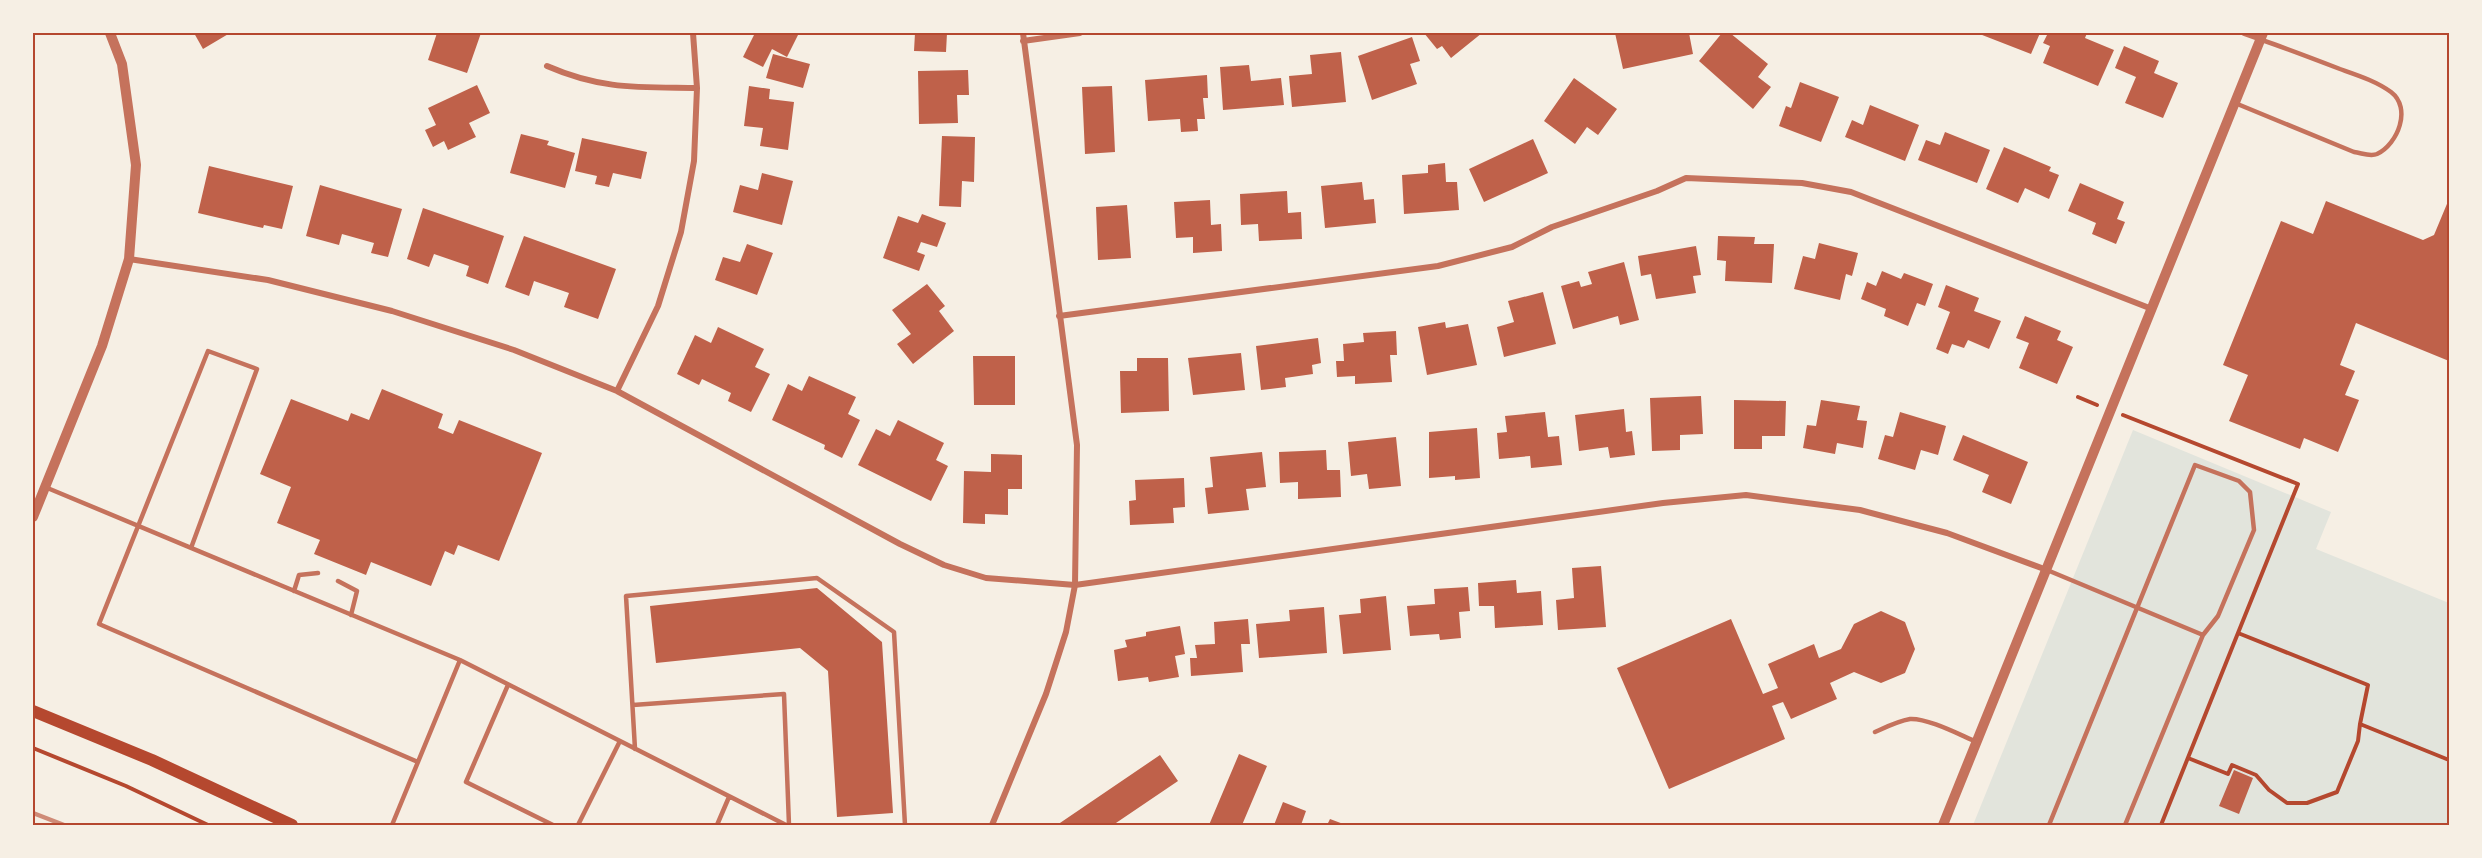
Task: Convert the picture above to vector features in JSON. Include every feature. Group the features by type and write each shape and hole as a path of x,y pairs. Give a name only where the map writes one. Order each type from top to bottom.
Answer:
{"main road":[{"path":"33,711 152,760 292,825"}],"street":[{"path":"33,517 102,346 129,259 136,165 122,64 110,33"},
{"path":"617,392 658,306 681,232 694,161 697,88 693,33"},
{"path":"992,825 1046,694 1066,632 1076,585 1077,446 1023,33"},
{"path":"1023,41 1080,33"},
{"path":"1943,825 2262,36 2244,33"},
{"path":"547,66 576,78 619,87 697,88"},
{"path":"1059,316 1447,264 1512,247 1552,227 1657,191 1686,178 1802,183 1851,192 2152,309"},
{"path":"129,259 268,280 392,311 514,350 617,392 900,544 944,565 986,578 1076,585 1663,503 1746,495 1822,504 1898,519 1947,533 2047,570"}],"lane":[{"path":"2235,103 2354,152 2371,155 2390,145 2400,128 2402,110 2393,94 2371,81 2262,36"},
{"path":"191,548 257,369 208,351 99,624 418,762"},
{"path":"2049,825 2195,465 2239,481 2250,492 2254,530 2218,616 2203,635 2126,825"},
{"path":"45,487 460,660 787,825 783,694 633,705"},
{"path":"2047,570 2203,635"},
{"path":"294,591 299,575 318,573"},
{"path":"635,749 626,596 817,578 894,632 905,825"},
{"path":"338,581 357,591 351,615"},
{"path":"392,825 460,660"},
{"path":"508,685 466,782 554,825"},
{"path":"1875,732 1913,719 1977,742"},
{"path":"578,825 620,741"},
{"path":"717,825 729,797"}],"path":[{"path":"2078,397 2298,484 2161,825"},
{"path":"2188,758 2228,774 2232,765 2256,774 2269,790 2287,802 2307,803 2337,792 2358,741 2368,685 2238,633"},
{"path":"2360,724 2449,760"},
{"path":"33,748 126,786 208,825"}],"shaded area":[{"path":"2133,430 2331,512 2316,549 2449,603 2449,825 1973,825"}],"building":[{"path":"194,33 230,33 203,49"},
{"path":"437,33 481,33 467,73 428,60"},
{"path":"755,33 799,33 787,57 772,49 763,67 743,57"},
{"path":"915,33 947,33 946,52 914,51"},
{"path":"1424,33 1482,33 1451,58 1442,46 1437,49"},
{"path":"1615,33 1689,33 1693,54 1623,69"},
{"path":"1722,33 1730,33 1768,64 1758,77 1771,87 1753,109 1699,61"},
{"path":"1977,33 2040,33 2031,54"},
{"path":"2048,33 2087,33 2085,38 2114,50 2098,86 2043,63 2050,46 2043,43"},
{"path":"1412,37 1420,61 1410,64 1417,84 1372,100 1358,56"},
{"path":"2124,46 2159,61 2154,73 2178,83 2163,118 2125,103 2136,77 2115,68"},
{"path":"1341,52 1346,102 1292,107 1289,76 1312,74 1310,55"},
{"path":"773,54 810,64 803,88 766,78"},
{"path":"1249,65 1251,81 1281,78 1284,105 1223,110 1220,67"},
{"path":"968,70 969,95 957,95 958,123 919,124 918,71"},
{"path":"1207,75 1208,98 1203,98 1205,119 1197,119 1198,131 1181,132 1180,119 1148,121 1145,80"},
{"path":"1574,78 1617,109 1598,135 1587,127 1575,144 1544,121"},
{"path":"1800,82 1839,97 1821,142 1779,126 1786,106 1791,108"},
{"path":"477,85 490,113 469,123 476,137 448,150 444,141 433,147 425,130 436,125 428,108"},
{"path":"749,86 770,89 769,99 794,102 788,150 760,146 763,128 744,126"},
{"path":"1112,86 1115,152 1085,154 1082,87"},
{"path":"1870,105 1919,125 1905,161 1845,137 1852,120 1863,125"},
{"path":"1945,132 1990,150 1977,183 1918,160 1926,140 1940,145"},
{"path":"521,134 549,141 547,145 575,153 565,188 510,173"},
{"path":"942,136 975,137 974,182 962,181 961,207 939,206"},
{"path":"582,138 647,152 641,179 613,173 609,187 595,184 597,176 575,171"},
{"path":"1533,139 1548,173 1484,202 1469,169"},
{"path":"2004,147 2051,167 2049,171 2059,175 2049,199 2025,188 2018,203 1986,189"},
{"path":"1445,163 1446,182 1457,182 1459,210 1404,214 1402,175 1428,173 1428,165"},
{"path":"209,166 293,186 282,229 264,225 263,228 198,213"},
{"path":"762,173 793,181 782,225 733,212 740,185 758,190"},
{"path":"1362,182 1364,200 1374,199 1376,223 1325,228 1321,186"},
{"path":"2080,183 2124,202 2117,219 2125,222 2116,244 2092,234 2096,223 2068,211"},
{"path":"320,185 402,209 388,257 371,253 374,243 342,234 339,245 306,236"},
{"path":"1287,191 1288,213 1301,212 1302,239 1259,241 1258,224 1241,225 1240,194"},
{"path":"2449,199 2449,361 2356,323 2340,365 2355,371 2345,395 2359,400 2338,452 2304,438 2300,449 2229,421 2248,375 2223,365 2281,221 2313,234 2326,201 2423,240 2434,235"},
{"path":"1210,200 1211,225 1221,224 1222,251 1193,253 1193,237 1176,238 1174,202"},
{"path":"1127,205 1131,258 1098,260 1096,207"},
{"path":"423,208 504,236 488,284 466,276 469,266 434,254 429,267 407,259"},
{"path":"922,214 946,223 937,247 921,242 917,252 925,255 919,271 883,258 898,216 918,223"},
{"path":"524,236 616,269 598,319 564,307 569,293 534,281 529,296 505,287"},
{"path":"1718,236 1755,237 1754,244 1774,244 1772,283 1725,281 1726,261 1717,260"},
{"path":"1819,243 1858,253 1852,276 1846,274 1840,300 1794,289 1803,256 1815,259"},
{"path":"747,244 773,253 757,295 715,280 723,257 740,262"},
{"path":"1696,246 1701,275 1693,276 1696,293 1656,299 1651,274 1641,276 1638,256"},
{"path":"1624,262 1639,320 1620,325 1618,316 1573,329 1561,286 1579,281 1581,287 1592,284 1588,272"},
{"path":"1882,271 1901,279 1904,273 1933,284 1925,306 1917,303 1908,326 1884,316 1886,309 1861,299 1867,282 1876,286"},
{"path":"927,284 945,306 939,311 954,331 913,364 897,344 911,334 892,310"},
{"path":"1946,285 1979,298 1974,311 2001,321 1989,349 1968,340 1964,348 1952,344 1948,354 1936,349 1950,312 1938,307"},
{"path":"1543,292 1556,344 1504,357 1497,327 1514,322 1508,301"},
{"path":"2025,316 2061,331 2057,340 2073,347 2057,384 2019,368 2029,343 2016,338"},
{"path":"1445,322 1446,328 1468,324 1477,365 1427,375 1418,327"},
{"path":"718,327 764,349 755,367 770,374 751,412 728,401 731,393 702,379 699,385 677,374 695,335 711,343"},
{"path":"1396,331 1397,355 1390,355 1392,382 1355,384 1355,376 1337,377 1336,361 1344,361 1343,344 1364,342 1363,333"},
{"path":"1318,338 1321,363 1312,365 1313,374 1285,378 1286,387 1261,390 1256,346"},
{"path":"1241,353 1245,390 1193,395 1188,358"},
{"path":"973,356 1015,356 1015,405 974,405"},
{"path":"1137,358 1168,358 1169,411 1121,413 1120,371 1137,371"},
{"path":"809,376 856,397 848,414 860,420 842,458 824,449 825,445 772,420 788,384 802,391"},
{"path":"382,389 443,414 438,428 453,434 459,420 542,453 499,561 458,545 454,555 445,551 431,586 371,562 366,575 314,554 320,540 277,523 291,487 260,474 291,399 348,421 351,413 369,420"},
{"path":"1701,396 1703,434 1680,435 1680,450 1652,451 1650,398"},
{"path":"1734,400 1786,401 1785,436 1762,436 1762,449 1734,449"},
{"path":"1821,400 1860,406 1857,420 1867,421 1863,448 1837,443 1835,454 1803,448 1807,425 1816,426"},
{"path":"1624,409 1626,432 1632,431 1635,455 1610,458 1608,447 1579,451 1575,415"},
{"path":"1545,412 1548,437 1559,436 1562,465 1531,468 1530,456 1499,459 1497,433 1507,432 1505,416"},
{"path":"1900,412 1946,426 1938,455 1921,450 1915,470 1878,459 1885,435 1893,437"},
{"path":"898,420 944,443 936,460 948,466 931,501 858,465 876,429 890,436"},
{"path":"1477,428 1480,478 1455,480 1455,476 1429,478 1429,432"},
{"path":"1963,435 2028,462 2011,504 1982,492 1989,475 1953,460"},
{"path":"1396,437 1401,486 1369,489 1367,474 1351,476 1348,442"},
{"path":"1326,450 1327,470 1340,470 1341,497 1298,499 1298,482 1280,483 1279,452"},
{"path":"1262,452 1266,487 1246,489 1249,510 1208,514 1205,488 1213,487 1210,457"},
{"path":"991,454 1022,455 1022,489 1008,489 1008,515 985,514 985,524 963,523 964,471 991,472"},
{"path":"1184,478 1185,507 1173,508 1174,523 1130,525 1129,501 1136,500 1135,480"},
{"path":"1601,566 1606,627 1558,630 1556,600 1574,598 1572,568"},
{"path":"1516,580 1517,593 1541,591 1543,625 1495,628 1494,606 1479,606 1478,583"},
{"path":"1468,587 1470,611 1459,612 1461,638 1440,640 1439,634 1410,636 1407,606 1435,604 1434,589"},
{"path":"817,588 882,642 893,813 837,817 828,671 800,648 656,663 650,606"},
{"path":"1386,596 1391,650 1343,654 1339,615 1361,613 1360,599"},
{"path":"1324,607 1327,653 1259,658 1256,624 1290,621 1289,610"},
{"path":"1881,611 1905,622 1915,649 1905,673 1881,683 1854,672 1830,683 1837,699 1791,719 1783,702 1772,706 1785,739 1669,789 1617,668 1731,619 1763,694 1778,688 1768,664 1814,644 1819,658 1841,649 1854,624"},
{"path":"1248,619 1250,644 1241,644 1243,672 1191,676 1190,658 1197,658 1195,645 1215,644 1214,622"},
{"path":"1180,626 1185,654 1175,656 1179,677 1149,682 1148,677 1118,681 1114,650 1127,647 1125,640 1146,636 1146,632"},
{"path":"1239,754 1267,766 1242,825 1209,825"},
{"path":"1160,755 1178,781 1113,825 1057,825"},
{"path":"2234,770 2253,778 2239,814 2219,806"},
{"path":"1283,802 1306,811 1301,825 1274,825"},
{"path":"1330,819 1346,825 1327,825"}],"railway":[{"path":"33,813 64,825"}]}
